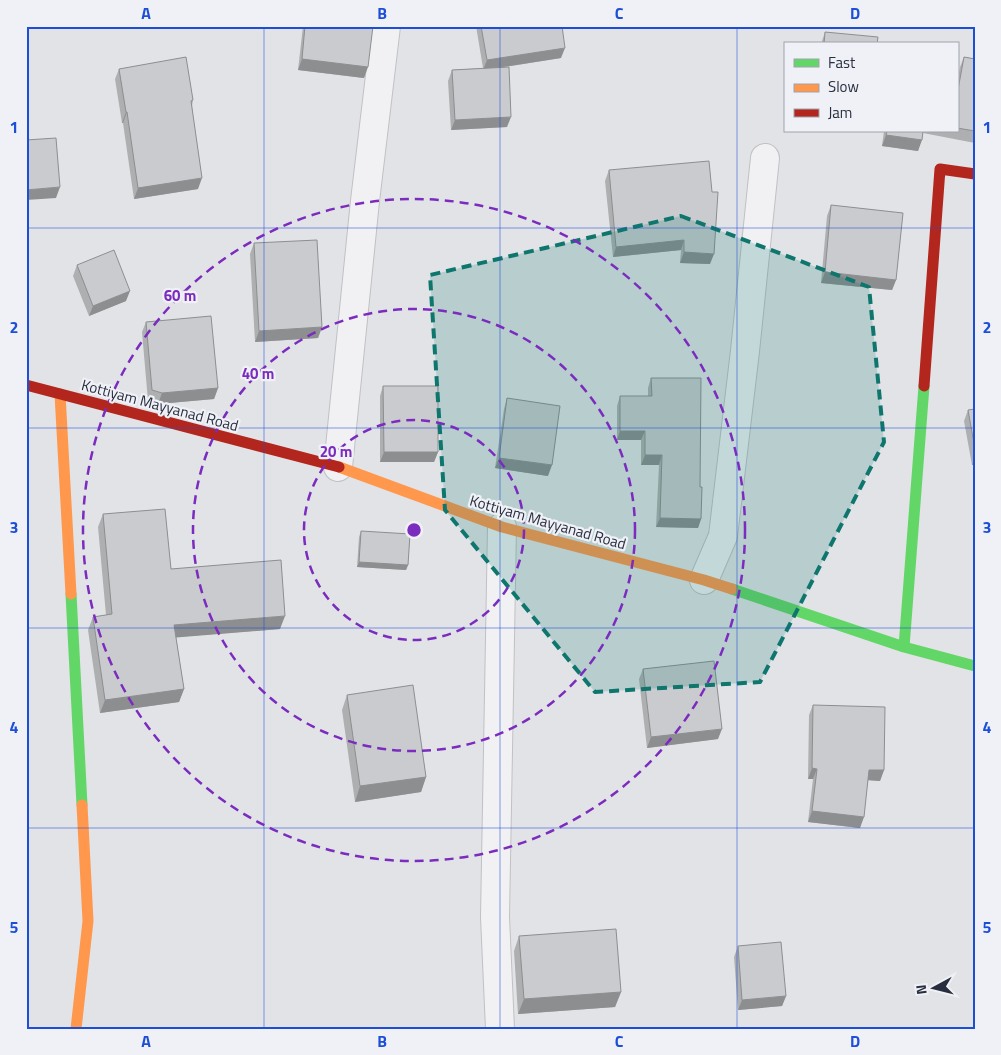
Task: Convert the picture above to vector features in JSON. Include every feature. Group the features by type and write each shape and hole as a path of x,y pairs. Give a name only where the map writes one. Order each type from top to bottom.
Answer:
{"street":[{"path":"338,467 365,201 386,26"},
{"path":"704,580 723,536 746,351 765,158"},
{"path":"904,647 940,169 975,174"},
{"name":"Kottiyam Mayyanad Road","path":"26,385 338,467 502,527 704,580 904,647 975,666"},
{"path":"60,394 88,921 76,1029"},
{"path":"500,1029 494,917 502,527"}],"highlighted area":[{"path":"681,216 869,287 884,442 760,682 595,692 445,510 430,275"}],"building":[{"path":"305,26 373,26 368,67 302,59"},
{"path":"481,26 562,26 565,48 487,60"},
{"path":"825,32 878,37 877,42 824,42"},
{"path":"186,57 202,178 138,188 119,69"},
{"path":"964,57 975,59 975,131 958,128 958,90"},
{"path":"509,67 511,117 455,120 452,70"},
{"path":"887,132 923,132 922,140 886,135"},
{"path":"56,138 60,187 26,190 26,140"},
{"path":"709,161 712,192 718,192 714,254 684,252 684,240 616,247 609,170"},
{"path":"831,205 903,213 896,280 825,272"},
{"path":"317,240 322,327 259,331 254,243"},
{"path":"114,250 130,291 93,306 77,265"},
{"path":"211,316 218,388 162,393 152,390 146,322"},
{"path":"651,378 701,378 701,519 660,518 662,455 645,455 645,431 620,431 620,396 652,396"},
{"path":"383,386 438,386 438,452 384,452"},
{"path":"507,398 560,406 552,465 499,458"},
{"path":"975,409 975,449 968,410"},
{"path":"165,509 171,569 281,560 285,616 174,625 184,689 105,700 93,617 112,614 103,514"},
{"path":"361,531 410,534 408,565 359,562"},
{"path":"714,661 722,729 651,737 643,669"},
{"path":"413,685 426,777 360,786 347,695"},
{"path":"813,705 885,707 884,770 869,770 864,817 812,811 817,769 812,768"},
{"path":"616,929 621,992 524,999 519,936"},
{"path":"781,942 786,996 742,1000 738,946"}],"traffic: fast":[{"path":"904,647 924,386"},
{"path":"732,589 904,647 975,666"},
{"path":"71,594 82,805"}],"traffic: slow":[{"path":"60,394 71,594"},
{"path":"339,467 502,527 732,589"},
{"path":"76,1029 88,921 82,805"}],"traffic: jam":[{"path":"924,386 940,169 975,174"},
{"path":"26,385 339,467"}]}
